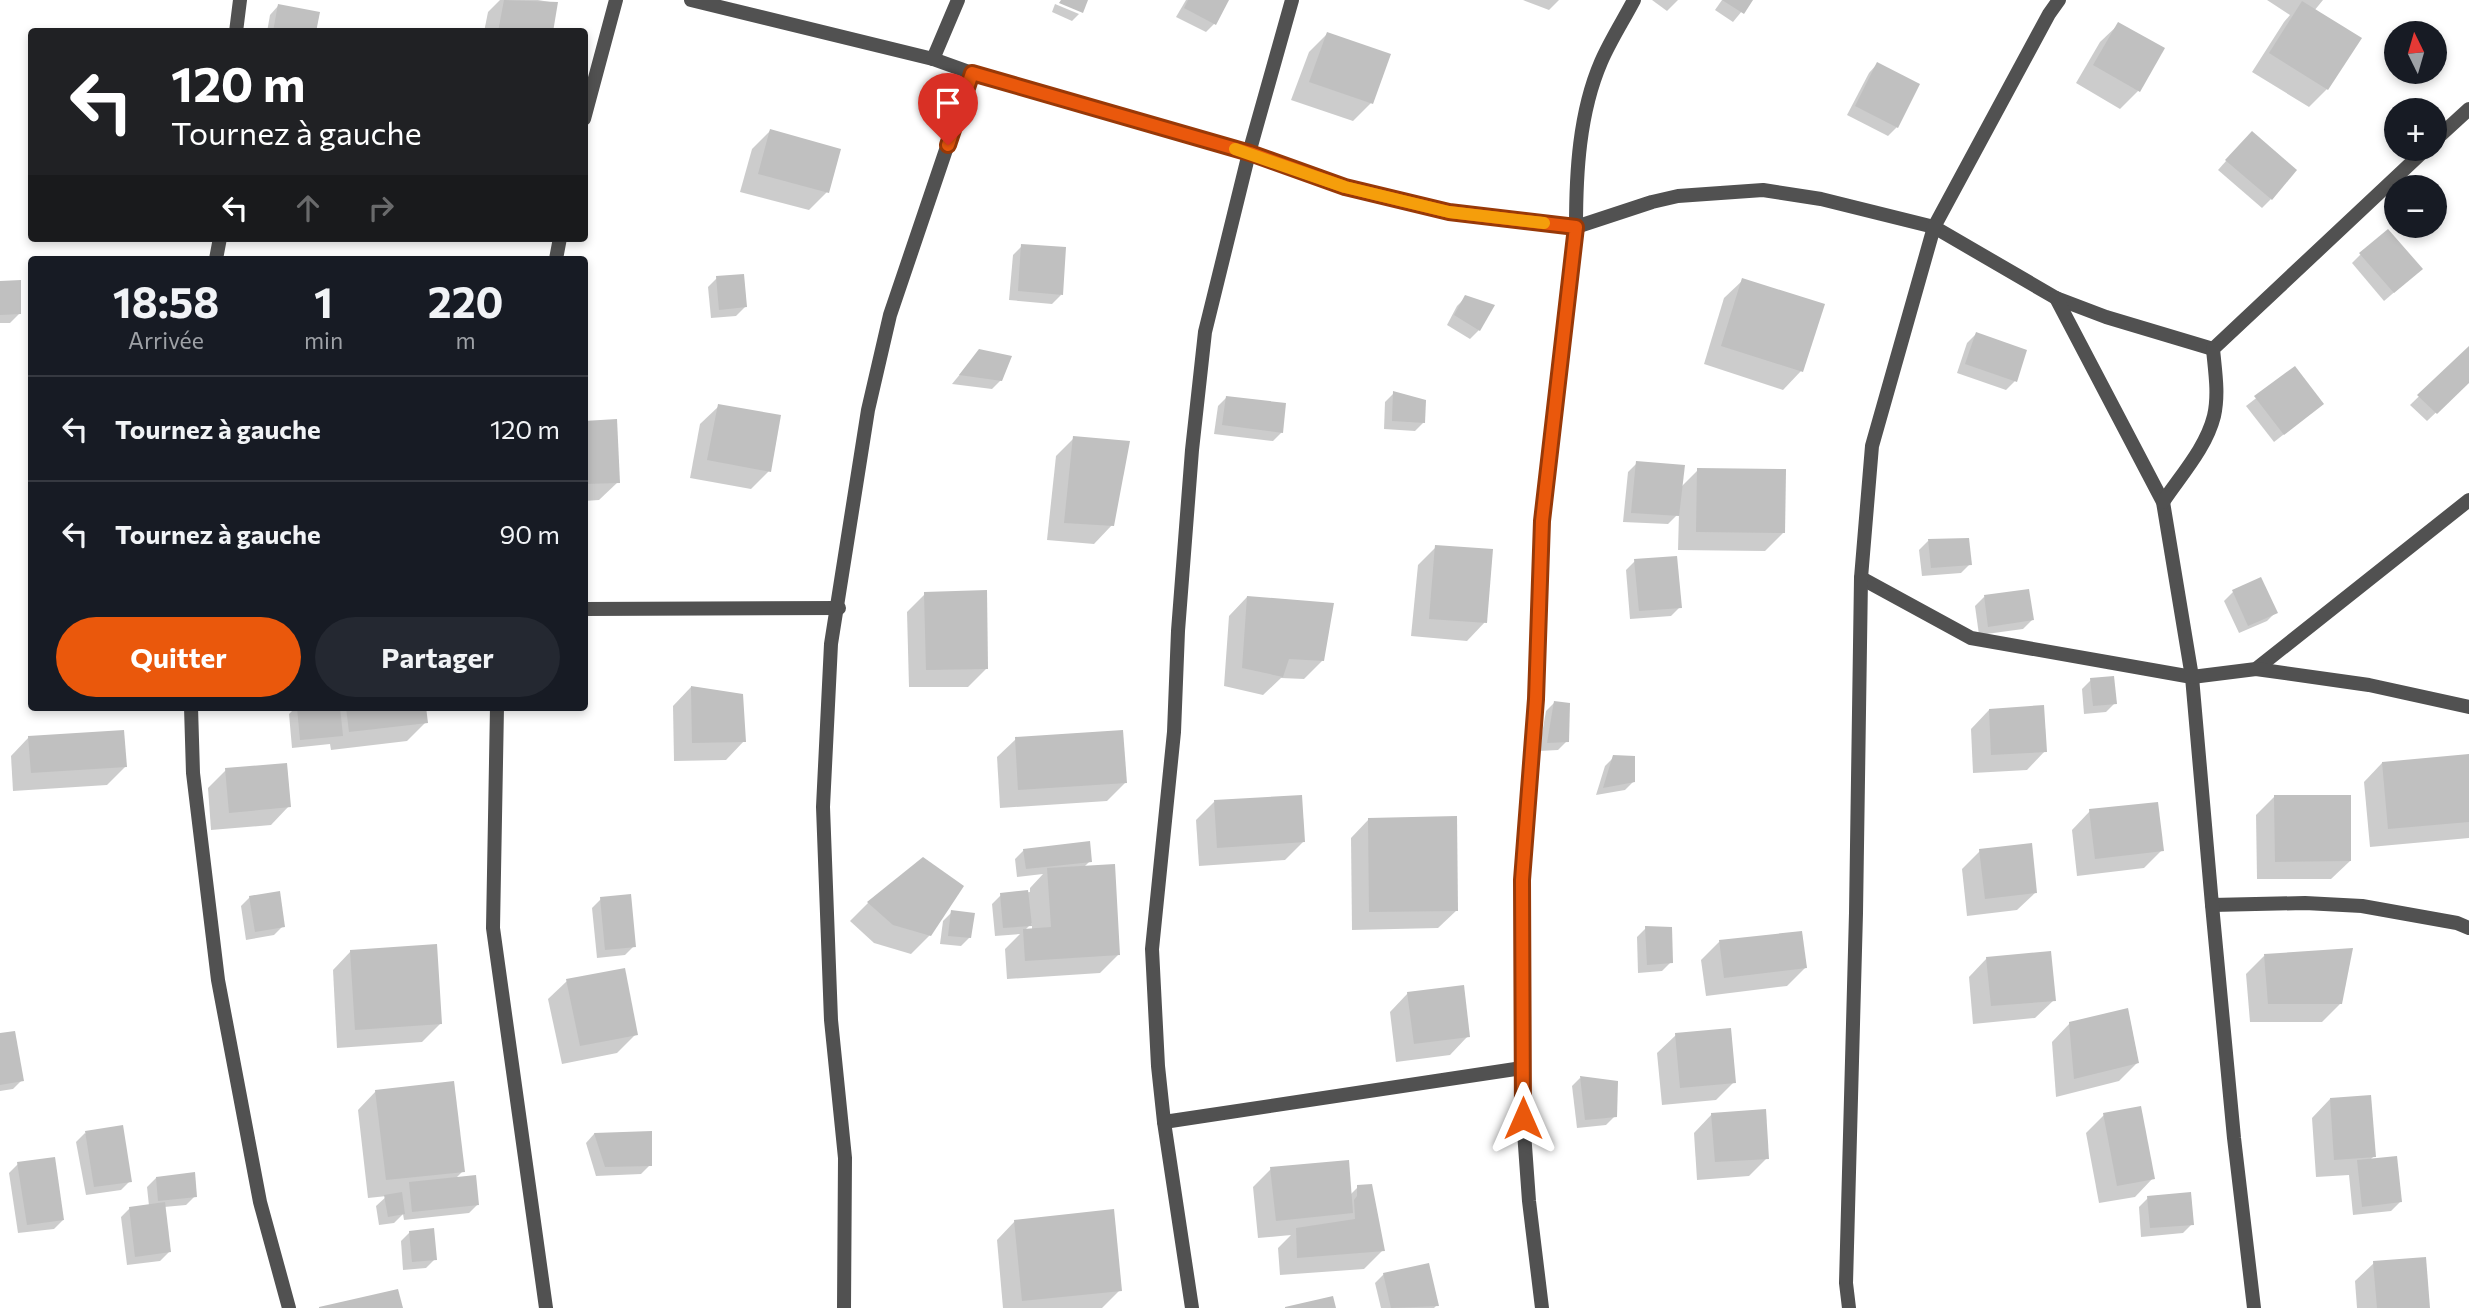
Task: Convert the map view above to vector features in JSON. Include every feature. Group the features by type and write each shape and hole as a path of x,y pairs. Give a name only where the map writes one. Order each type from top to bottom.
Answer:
{"street":[{"path":"236,28 240,0"},
{"path":"588,104 616,0"},
{"path":"691,0 933,59 972,73 1250,153 1345,187 1449,212 1576,227 1678,196 1763,190 1821,199 1934,227 2056,298 2106,317 2213,349"},
{"path":"933,59 958,0"},
{"path":"1192,1308 1164,1122 1158,1066 1152,949 1174,732 1178,631 1192,450 1205,332 1292,0"},
{"path":"1542,1308 1529,1201 1523,1118 1522,880 1536,699 1542,521 1576,227 1576,180 1587,107 1600,63 1634,0"},
{"path":"1849,1308 1846,1283 1856,926 1861,578 1872,446 1934,227 2059,0"},
{"path":"844,1308 845,1158 831,1020 823,807 831,644 839,608 868,410 890,314 972,73"},
{"path":"2447,129 2469,109"},
{"path":"2213,349 2414,161"},
{"path":"2056,298 2163,502 2192,677 2234,1138 2253,1308"},
{"path":"2163,502 2198,451 2214,416 2217,389 2213,349"},
{"path":"2256,669 2469,500"},
{"path":"1861,578 1971,638 2192,677 2256,669 2369,685 2469,707"},
{"path":"588,609 839,608"},
{"path":"191,711 193,773 218,980 260,1202 289,1308"},
{"path":"497,711 493,928 546,1308"},
{"path":"2212,905 2362,906 2457,923 2469,928"},
{"path":"1164,1122 1522,1068"}],"building":[{"path":"504,0 558,2 554,28 499,28"},
{"path":"1061,0 1088,0 1083,13 1059,3"},
{"path":"1188,0 1229,0 1216,25 1184,8"},
{"path":"1722,0 1753,0 1744,14"},
{"path":"2302,1 2362,38 2328,90 2269,53"},
{"path":"278,4 320,12 317,28 274,28"},
{"path":"2118,22 2165,48 2140,92 2093,65"},
{"path":"1327,32 1391,54 1373,104 1309,82"},
{"path":"1877,62 1920,84 1898,128 1855,106"},
{"path":"770,129 841,149 829,193 758,174"},
{"path":"2252,131 2297,170 2272,200 2225,160"},
{"path":"2384,232 2384,238 2396,238 2423,269 2394,293 2359,253"},
{"path":"1021,244 1066,247 1063,295 1018,291"},
{"path":"744,274 747,307 719,310 716,276"},
{"path":"1742,278 1825,304 1803,372 1721,346"},
{"path":"21,280 21,314 0,315 0,281"},
{"path":"1465,295 1495,305 1480,331 1454,315"},
{"path":"1976,332 2027,350 2017,382 1965,364"},
{"path":"2469,346 2469,383 2437,414 2417,395"},
{"path":"979,349 1012,356 1002,381 959,375"},
{"path":"2295,366 2324,404 2284,435 2254,396"},
{"path":"1393,391 1426,400 1425,423 1392,421"},
{"path":"1226,396 1286,403 1283,433 1222,425"},
{"path":"718,404 781,415 771,472 707,460"},
{"path":"617,419 620,483 588,484 588,421"},
{"path":"1073,436 1130,441 1114,526 1064,523"},
{"path":"1636,461 1685,465 1679,516 1631,513"},
{"path":"1697,468 1786,469 1785,533 1696,532"},
{"path":"1969,538 1972,565 1931,568 1928,539"},
{"path":"1435,545 1493,549 1487,623 1429,619"},
{"path":"1677,556 1682,608 1639,611 1634,559"},
{"path":"2261,577 2278,613 2248,626 2232,590"},
{"path":"2029,589 2034,620 1988,627 1984,595"},
{"path":"987,590 988,669 926,670 924,592"},
{"path":"1247,596 1334,603 1324,661 1289,659 1283,677 1242,668"},
{"path":"2114,676 2117,704 2093,706 2090,678"},
{"path":"691,686 743,694 746,742 692,743"},
{"path":"1554,701 1570,703 1569,742 1547,743"},
{"path":"2044,705 2047,752 1991,755 1989,709"},
{"path":"297,711 340,711 343,736 300,740"},
{"path":"346,711 426,711 428,723 349,732"},
{"path":"124,730 127,767 31,773 28,736"},
{"path":"1123,730 1127,783 1018,790 1015,737"},
{"path":"2469,754 2469,822 2388,829 2382,762"},
{"path":"1613,755 1635,756 1635,782 1603,788"},
{"path":"287,763 291,807 229,813 225,768"},
{"path":"1302,795 1305,842 1217,848 1214,800"},
{"path":"2274,795 2351,795 2351,861 2275,862"},
{"path":"2158,802 2164,851 2095,859 2089,809"},
{"path":"1457,816 1458,911 1369,912 1368,818"},
{"path":"1090,841 1092,862 1026,869 1023,849"},
{"path":"2032,843 2037,893 1985,899 1979,849"},
{"path":"923,857 964,886 931,936 893,925 867,902"},
{"path":"1115,864 1120,955 1025,961 1023,929 1051,927 1047,868"},
{"path":"1028,890 1032,926 1003,928 1000,893"},
{"path":"280,891 285,927 255,932 249,896"},
{"path":"631,894 636,947 605,950 600,897"},
{"path":"951,910 975,913 971,938 948,936"},
{"path":"1645,926 1672,927 1673,963 1647,965"},
{"path":"1802,931 1807,968 1724,978 1719,940"},
{"path":"437,944 442,1024 355,1030 350,950"},
{"path":"2353,948 2342,1004 2268,1004 2264,954"},
{"path":"2051,951 2056,1001 1991,1006 1986,957"},
{"path":"625,968 638,1035 580,1046 566,979"},
{"path":"1464,985 1470,1037 1414,1044 1407,992"},
{"path":"2128,1008 2139,1063 2074,1079 2069,1022"},
{"path":"1731,1028 1736,1083 1680,1088 1675,1033"},
{"path":"15,1031 24,1081 0,1085 0,1033"},
{"path":"1580,1076 1618,1081 1617,1117 1585,1120"},
{"path":"454,1081 465,1172 386,1180 375,1090"},
{"path":"2371,1095 2376,1157 2334,1160 2330,1098"},
{"path":"2141,1106 2155,1179 2117,1186 2103,1113"},
{"path":"1766,1109 1769,1159 1715,1162 1711,1113"},
{"path":"123,1125 132,1182 94,1187 85,1131"},
{"path":"652,1131 652,1166 605,1167 594,1133"},
{"path":"2397,1156 2402,1202 2362,1207 2357,1160"},
{"path":"55,1157 64,1220 27,1225 17,1162"},
{"path":"1349,1160 1353,1213 1276,1221 1270,1167"},
{"path":"195,1172 197,1197 158,1201 156,1177"},
{"path":"476,1175 479,1205 412,1212 409,1182"},
{"path":"1372,1184 1385,1251 1297,1258 1296,1228 1355,1219 1354,1200 1357,1196 1357,1185"},
{"path":"402,1192 405,1214 388,1217 384,1195"},
{"path":"2191,1192 2194,1225 2150,1228 2147,1196"},
{"path":"165,1202 171,1252 135,1257 129,1207"},
{"path":"1114,1209 1122,1291 1022,1301 1014,1220"},
{"path":"434,1228 437,1260 412,1262 409,1231"},
{"path":"2426,1257 2430,1308 2377,1308 2373,1261"},
{"path":"1429,1263 1439,1306 1391,1308 1383,1273"},
{"path":"398,1289 403,1308 319,1308 319,1307"},
{"path":"1333,1296 1336,1308 1285,1308 1285,1307"}],"slow traffic":[{"path":"1235,149 1345,187 1449,212 1544,223"}],"route":[{"path":"948,145 972,73 1250,153 1345,187 1449,212 1576,227 1542,521 1536,699 1522,880 1523,1118"}]}
